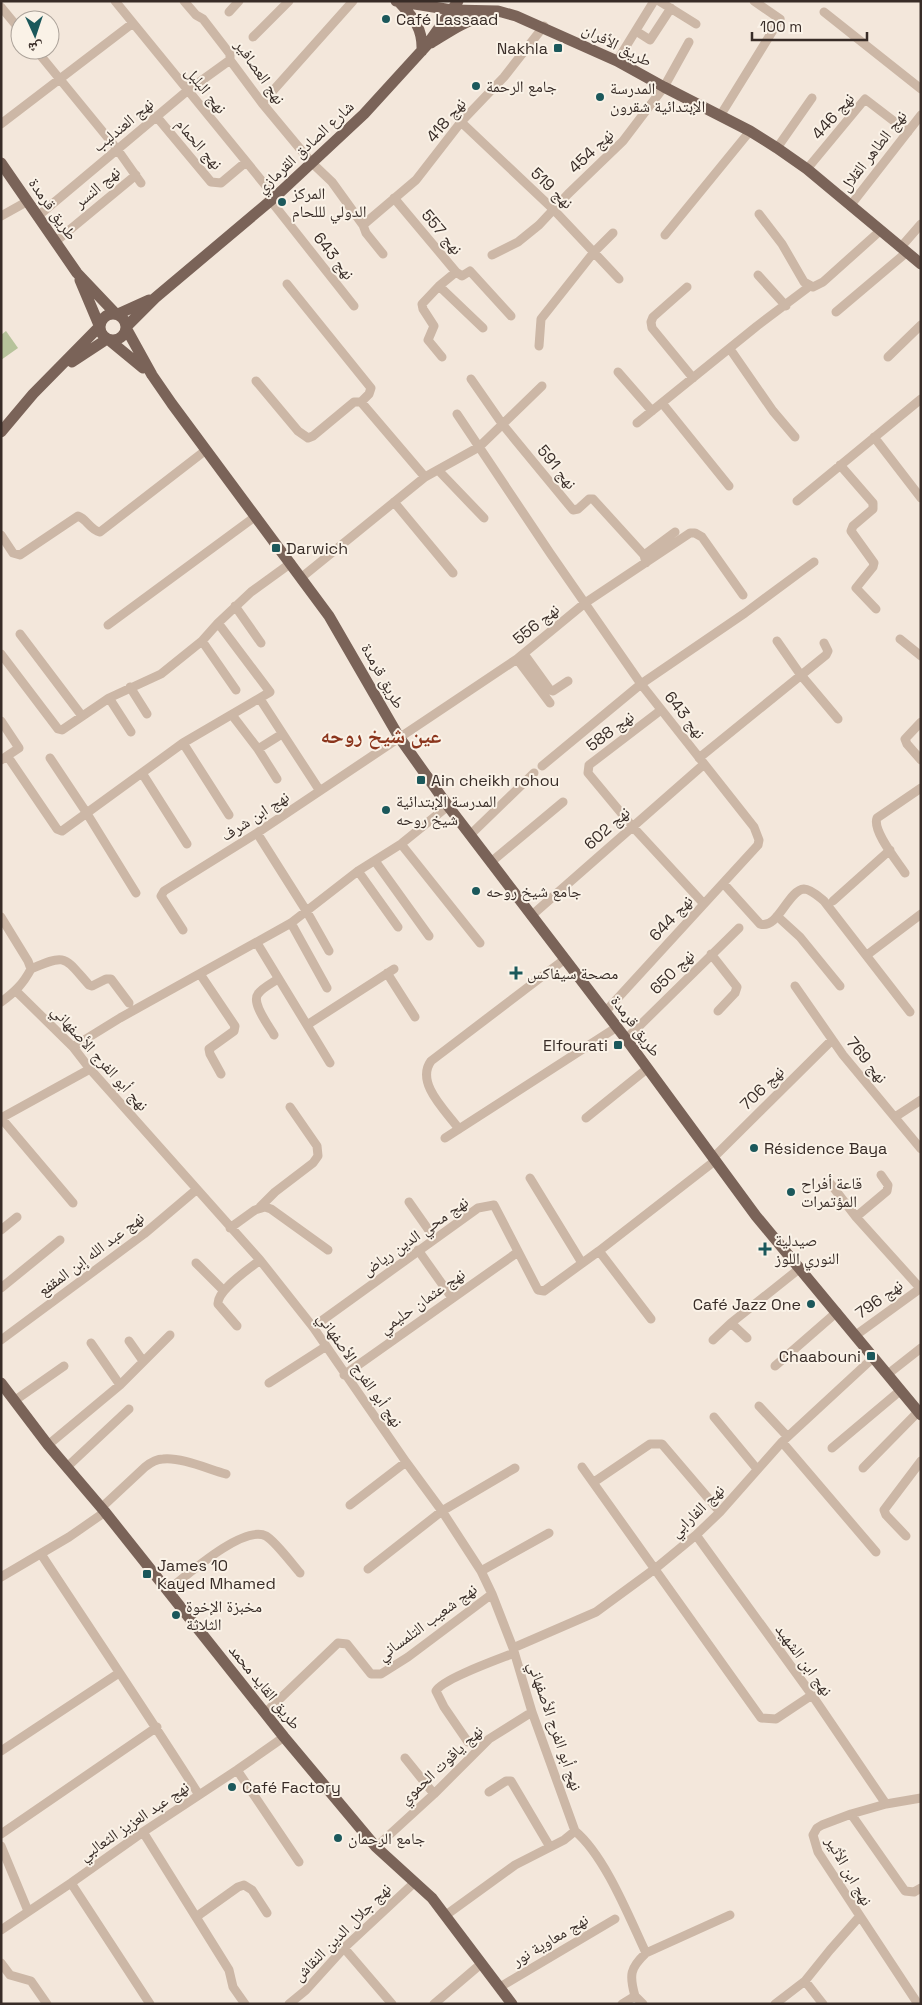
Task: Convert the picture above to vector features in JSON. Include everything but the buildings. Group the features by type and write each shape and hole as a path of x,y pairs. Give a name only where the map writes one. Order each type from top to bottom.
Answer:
{"main road":[{"path":"484,1 502,12"},
{"path":"397,2 410,14 421,32 425,48 474,18 502,12"},
{"name":"طريق الأفران","path":"397,2 455,6 502,12 544,26 617,61 750,131 777,148 807,169 921,264"},
{"name":"شارع الصادق القرمازي","path":"126,327 155,298 273,199 364,114 425,48 455,6"},
{"name":"طريق قرمدة","path":"1,164 77,273 116,314"},
{"name":"طريق قرمدة","path":"77,273 99,326"},
{"name":"شارع الصادق القرمازي","path":"116,314 155,298"},
{"path":"1,432 33,394 99,326 103,317 110,313 116,314 124,320 126,327 121,338 108,339 58,370"},
{"path":"99,326 102,336 108,339"},
{"name":"طريق قرمدة","path":"126,327 152,376 329,616 399,737 448,806 617,1026 756,1216 919,1413"},
{"name":"طريق قرمدة","path":"108,339 152,376"},
{"name":"طريق القايد محمد","path":"1,1383 48,1446 103,1510 284,1737 376,1847 415,1882 446,1915 512,2004"}],"street":[{"name":"نهج البلبل","path":"115,1 246,162 273,199"},
{"name":"نهج العصافير","path":"184,1 208,26 230,54 230,60 262,103 311,162 332,182 363,225"},
{"path":"229,12 239,1"},
{"path":"254,37 289,1"},
{"path":"262,103 353,1"},
{"path":"617,61 654,1"},
{"path":"659,1 696,24"},
{"path":"720,116 780,19 754,1"},
{"path":"1,7 10,18"},
{"path":"636,31 650,40 670,8"},
{"path":"824,12 921,89"},
{"path":"1,124 133,23"},
{"name":"نهج 418","path":"363,225 416,180 461,122 504,77 544,26"},
{"name":"نهج 454","path":"492,255 518,242 532,231 623,141 664,87 689,42"},
{"path":"44,60 117,149"},
{"name":"نهج العندليب","path":"38,216 156,116 230,60"},
{"path":"777,148 812,98"},
{"name":"نهج 446","path":"807,169 865,99 908,132"},
{"name":"نهج الطاهر القلال","path":"850,206 921,115"},
{"name":"نهج الحمام","path":"156,116 211,182 221,182 246,162"},
{"name":"نهج 519","path":"461,122 553,209 619,279"},
{"path":"665,235 750,131"},
{"name":"نهج النسر","path":"55,242 138,179 117,149"},
{"name":"نهج 557","path":"394,198 456,272 462,276 470,272 510,316"},
{"name":"نهج 643","path":"273,199 354,306"},
{"path":"1,216 28,201"},
{"path":"759,214 780,240 804,282 810,286 816,286 823,282 881,230"},
{"path":"836,312 904,249 921,224"},
{"path":"363,225 366,233 384,254"},
{"path":"539,346 541,319 594,252 613,233"},
{"path":"442,357 428,340 434,326 422,304 456,272"},
{"path":"758,275 786,306"},
{"path":"256,381 298,431 308,438 313,436 354,402 361,402 369,394 371,388 287,284"},
{"path":"439,286 483,328"},
{"path":"638,423 810,286"},
{"path":"687,287 652,317 651,322 652,328 693,378"},
{"path":"888,357 921,325"},
{"path":"730,349 773,411 795,436"},
{"path":"618,372 652,411"},
{"name":"نهج 591","path":"471,379 503,425 573,510 578,509 589,499 594,499 645,559"},
{"path":"302,577 425,477 479,447 542,386"},
{"path":"796,501 921,399"},
{"path":"361,402 425,477"},
{"path":"662,403 729,486"},
{"name":"نهج 643","path":"457,414 641,684 754,827 759,840 758,845"},
{"path":"874,437 921,498"},
{"path":"1,535 13,553 20,555 78,516 82,517 95,531 100,532 206,450"},
{"path":"840,465 873,503 871,511 853,526 851,531 874,563 873,567 856,588 876,609"},
{"path":"438,470 484,518"},
{"path":"394,502 453,573"},
{"path":"108,626 256,516"},
{"path":"645,559 675,532"},
{"name":"نهج 556","path":"399,737 520,656 645,559 690,533 695,533 702,537 743,595"},
{"path":"542,766 641,684 745,613 814,562"},
{"path":"1,654 58,729 62,730 109,698 161,674 202,641 235,606 291,563"},
{"path":"235,606 261,643"},
{"path":"1,720 19,748 5,758 58,831 62,831 183,743 270,692 218,623"},
{"path":"20,634 82,716"},
{"path":"900,639 921,656"},
{"path":"202,641 236,690"},
{"path":"776,641 800,674 838,719"},
{"name":"نهج 602","path":"531,916 632,826 701,761 800,674 827,654 828,651 824,642"},
{"path":"520,656 551,691 568,681"},
{"path":"520,656 550,703"},
{"path":"130,688 147,714"},
{"path":"109,698 131,732"},
{"path":"260,699 320,791"},
{"name":"نهج 588","path":"632,826 592,780 588,769 590,765 662,710"},
{"path":"232,715 258,749 277,780"},
{"path":"921,722 905,739 921,760"},
{"path":"258,749 282,734"},
{"name":"نهج ابن شرف","path":"183,930 162,896 164,891 258,833 399,737"},
{"path":"183,743 229,815"},
{"path":"50,758 136,893"},
{"path":"142,773 187,844"},
{"path":"470,835 534,773"},
{"path":"905,873 877,831 876,820 921,788"},
{"path":"491,862 563,802"},
{"path":"73,1046 291,923 358,871 401,844 448,806"},
{"path":"632,826 704,904"},
{"path":"258,833 329,951"},
{"path":"401,844 480,943"},
{"name":"نهج 644","path":"605,1012 758,845"},
{"path":"833,900 890,850"},
{"path":"375,861 429,936"},
{"path":"358,871 398,927"},
{"path":"723,883 760,924 767,925 798,891 805,889 810,891 824,901 910,1012"},
{"path":"867,956 921,914"},
{"path":"776,916 800,937 840,986"},
{"path":"1,917 31,969"},
{"path":"291,923 328,988"},
{"name":"نهج 650","path":"626,1039 739,928"},
{"path":"257,943 330,1063"},
{"path":"712,954 737,987 736,993 718,1012"},
{"path":"1,1002 16,991 25,981 31,969 51,960 61,959 70,963 89,985 92,986 106,979 111,979 129,1003"},
{"path":"459,1129 429,1088 425,1073 426,1068 431,1061 565,959"},
{"path":"307,1025 391,971 415,1017"},
{"path":"200,974 235,1026 234,1031 209,1049 221,1074"},
{"path":"274,1035 257,1006 256,999 259,992 278,979"},
{"name":"نهج 769","path":"795,986 832,1040 895,1117 917,1137 921,1148"},
{"name":"نهج أبو الفرج الأصفهاني","path":"16,991 73,1046 90,1069 260,1260 312,1327 442,1511 481,1571 492,1594 514,1651 532,1712 575,1831"},
{"path":"445,1138 617,1026"},
{"name":"نهج 706","path":"518,1252 538,1290 541,1291 599,1251 715,1159 832,1040"},
{"path":"586,1118 648,1068"},
{"path":"73,1203 1,1118 90,1069"},
{"path":"895,1117 921,1100"},
{"path":"230,1228 260,1207 275,1192 313,1163 318,1156 317,1146 290,1107"},
{"path":"856,1217 887,1191 888,1184 881,1175"},
{"path":"530,1178 582,1263"},
{"path":"830,1183 856,1217 920,1288"},
{"name":"نهج عبد الله إبن المقفع","path":"1,1340 144,1234 196,1190"},
{"path":"408,1202 435,1239"},
{"name":"نهج محي الدين رياض","path":"312,1327 478,1208 494,1204 518,1252"},
{"path":"260,1207 271,1209 328,1250"},
{"path":"1,1230 17,1217"},
{"path":"1,1288 60,1240"},
{"path":"418,1250 452,1298"},
{"path":"599,1251 651,1319"},
{"name":"نهج عثمان حليمي","path":"344,1374 518,1252"},
{"path":"237,1326 218,1304 218,1300 223,1290 260,1260"},
{"path":"196,1263 223,1290"},
{"path":"713,1340 730,1322 799,1269"},
{"name":"نهج 796","path":"856,1335 920,1288"},
{"path":"775,1366 836,1312"},
{"path":"730,1322 747,1338"},
{"path":"48,1446 120,1385 170,1336"},
{"path":"129,1340 143,1361"},
{"path":"91,1343 120,1385"},
{"path":"269,1384 325,1347"},
{"path":"888,1374 921,1348"},
{"name":"نهج الفارابي","path":"468,1742 444,1707 436,1691 438,1686 596,1612 656,1568 696,1535 720,1512 784,1439 874,1357"},
{"path":"14,1400 64,1366"},
{"path":"832,1448 901,1390"},
{"path":"759,1406 876,1552"},
{"path":"67,1467 129,1409"},
{"path":"863,1468 919,1413"},
{"path":"714,1417 757,1469"},
{"path":"594,1482 650,1444 662,1444 720,1512"},
{"path":"1,1577 41,1554 103,1510 151,1462 162,1458 226,1474"},
{"path":"906,1536 886,1515 884,1510 921,1461"},
{"path":"350,1505 406,1462"},
{"path":"582,1466 656,1568 661,1579 760,1718 776,1720 812,1695"},
{"path":"368,1569 442,1511 514,1468"},
{"path":"481,1571 549,1533"},
{"path":"167,1591 231,1543 251,1536 260,1535 268,1538 300,1574"},
{"name":"نهج ابن الشهيد","path":"696,1535 812,1695 886,1804"},
{"path":"41,1554 157,1727 199,1795"},
{"name":"نهج شعيب التلمساني","path":"265,1713 338,1642 347,1644 371,1674 381,1674 408,1657 492,1594"},
{"path":"1,1751 119,1673"},
{"name":"نهج ياقوت الحموي","path":"376,1847 434,1794 489,1739 532,1712"},
{"path":"1,1834 157,1727"},
{"name":"نهج عبد العزيز الثعالبي","path":"1,1930 284,1737"},
{"path":"405,1758 434,1794"},
{"path":"238,1770 299,1862"},
{"path":"489,1792 506,1781 511,1781 550,1847"},
{"name":"نهج ابن الأثير","path":"776,2004 805,1981 860,1916 818,1852 813,1835 817,1828 851,1814 886,1804 921,1798"},
{"path":"851,1814 905,1891 914,1892 921,1888"},
{"path":"446,1915 515,1865 550,1847 575,1831 588,1842 623,1903 646,1953"},
{"path":"143,1832 229,1970 233,1987 245,2004"},
{"path":"1,1846 28,1911"},
{"name":"نهج جلال الدين النقاش","path":"289,2004 306,1990 344,1948 415,1882"},
{"path":"72,1883 150,2004"},
{"path":"196,1917 238,1887 244,1885 252,1890 267,1913"},
{"path":"644,2004 636,1996 632,1982 632,1970 635,1963 646,1953 730,1915"},
{"path":"860,1916 918,2004"},
{"name":"نهج معاوية نور","path":"500,1987 615,1919"},
{"path":"344,1948 392,2004"},
{"path":"1,1963 8,1974 31,1982 47,2004"},
{"path":"434,2004 482,1963"},
{"path":"805,1981 823,2004"},
{"path":"622,2004 636,1996"}],"green space":[{"path":"6,331 18,348 1,360 1,335"}],"place":[{"name":"Café Lassaad","path":"386,19"},
{"name":"Nakhla","path":"558,48"},
{"name":"جامع الرحمة","path":"476,86"},
{"name":"المدرسة الإبتدائية شقرون","path":"600,97"},
{"name":"المركز الدولي لللحام","path":"282,202"},
{"name":"Darwich","path":"276,548"},
{"name":"Ain cheikh rohou","path":"421,780"},
{"name":"المدرسة الإبتدائية شيخ روحه","path":"386,810"},
{"name":"جامع شيخ روحه","path":"476,891"},
{"name":"مصحة سيفاكس","path":"516,973"},
{"name":"Elfourati","path":"618,1045"},
{"name":"Résidence Baya","path":"754,1148"},
{"name":"قاعة أفراح المؤتمرات","path":"791,1192"},
{"name":"صيدلية النوري اللوز","path":"765,1249"},
{"name":"Café Jazz One","path":"811,1304"},
{"name":"Chaabouni","path":"871,1356"},
{"name":"James 10 Kayed Mhamed","path":"147,1574"},
{"name":"مخبزة الإخوة الثلاثة","path":"176,1615"},
{"name":"Café Factory","path":"232,1787"},
{"name":"جامع الرحمان","path":"338,1838"}],"district":[{"name":"عين شيخ روحه","path":"381,735"}]}
